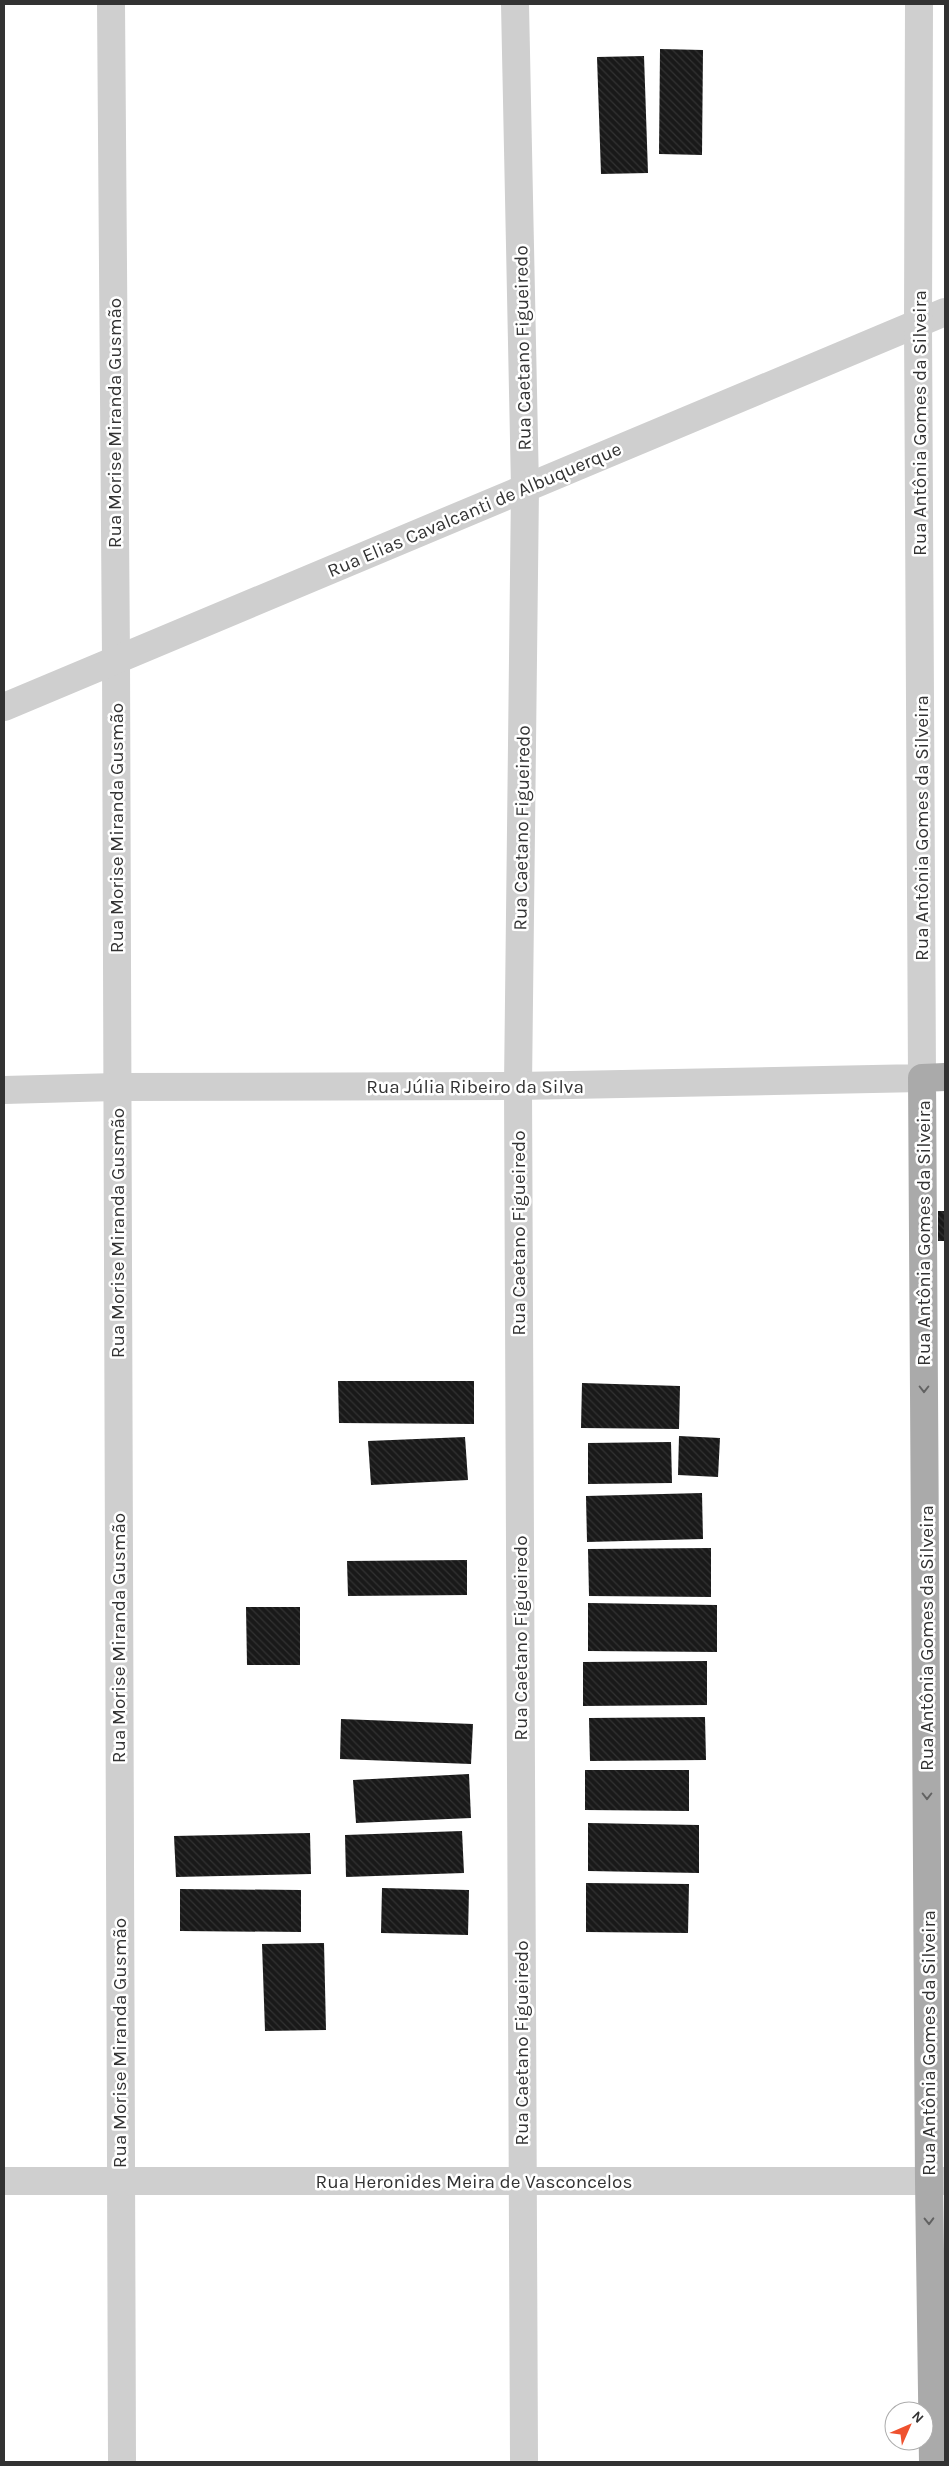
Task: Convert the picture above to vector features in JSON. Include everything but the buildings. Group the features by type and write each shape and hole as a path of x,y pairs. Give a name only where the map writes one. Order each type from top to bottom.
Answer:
{"main road":[{"name":"Rua Antônia Gomes da Silveira","path":"933,2462 939,2394 934,1077"}],"street":[{"name":"Rua Morise Miranda Gusmão","path":"111,4 116,659 122,2462"},
{"name":"Rua Caetano Figueiredo","path":"515,4 525,488 518,1086 524,2462"},
{"name":"Rua Antônia Gomes da Silveira","path":"919,4 918,324 934,1077"},
{"name":"Rua Elias Cavalcanti de Albuquerque","path":"4,707 945,312"},
{"name":"Rua Júlia Ribeiro da Silva","path":"4,1090 116,1087 518,1086 934,1077"},
{"name":"Rua Heronides Meira de Vasconcelos","path":"4,2181 937,2181"}]}
